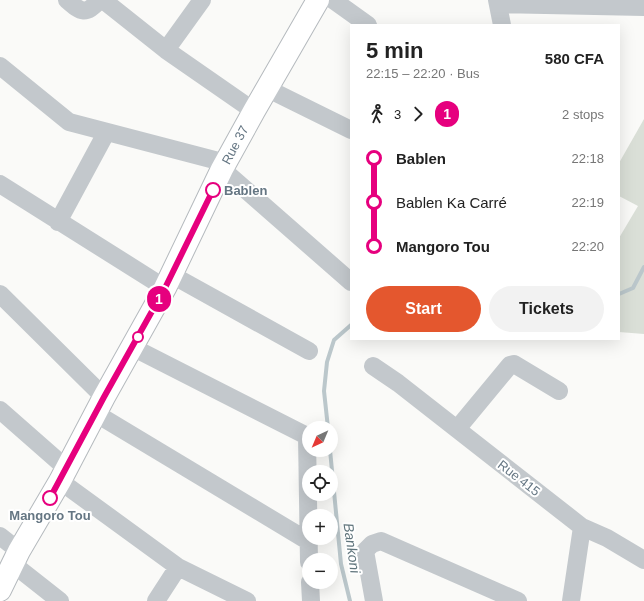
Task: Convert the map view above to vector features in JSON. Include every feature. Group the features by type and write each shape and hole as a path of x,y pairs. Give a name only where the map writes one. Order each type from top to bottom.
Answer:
{"main road":[{"name":"Rue 37","path":"0,590 16,557 63,474 99,405 169,282 224,166 266,88 318,0"}],"street":[{"path":"66,0 79,10 84,11 91,9 102,0 166,50 254,111"},
{"path":"166,50 202,0"},
{"path":"333,0 367,24"},
{"path":"502,24 498,2 644,7"},
{"path":"0,66 69,122 224,166 350,281"},
{"path":"266,88 350,130"},
{"path":"58,222 106,133"},
{"path":"0,184 58,222 169,282 309,351"},
{"path":"0,294 99,405 302,537"},
{"path":"132,347 307,436 308,509"},
{"path":"457,430 510,365 514,364 560,391"},
{"name":"Rue 415","path":"373,366 398,383 582,527 607,538 644,560"},
{"path":"0,410 63,474 178,567 248,601"},
{"path":"571,601 582,527"},
{"path":"0,536 16,557 60,601"},
{"path":"374,601 366,551 372,544 381,541 518,601"},
{"path":"156,601 178,567"},
{"path":"310,589 311,601"}],"shaded area":[{"path":"644,119 644,334 620,332 620,236 638,206 620,197 620,161"}],"waterway":[{"name":"Bankoni","path":"620,294 633,288 644,267"},
{"name":"Bankoni","path":"327,421 324,391 327,362 334,340 350,326"},
{"name":"Bankoni","path":"331,457 341,564 350,601"}],"bus line":[{"name":"1","path":"50,498 172,275 213,190"}],"place":[{"name":"Bablen","path":"213,190"},
{"name":"Mangoro Tou","path":"50,498"}]}
